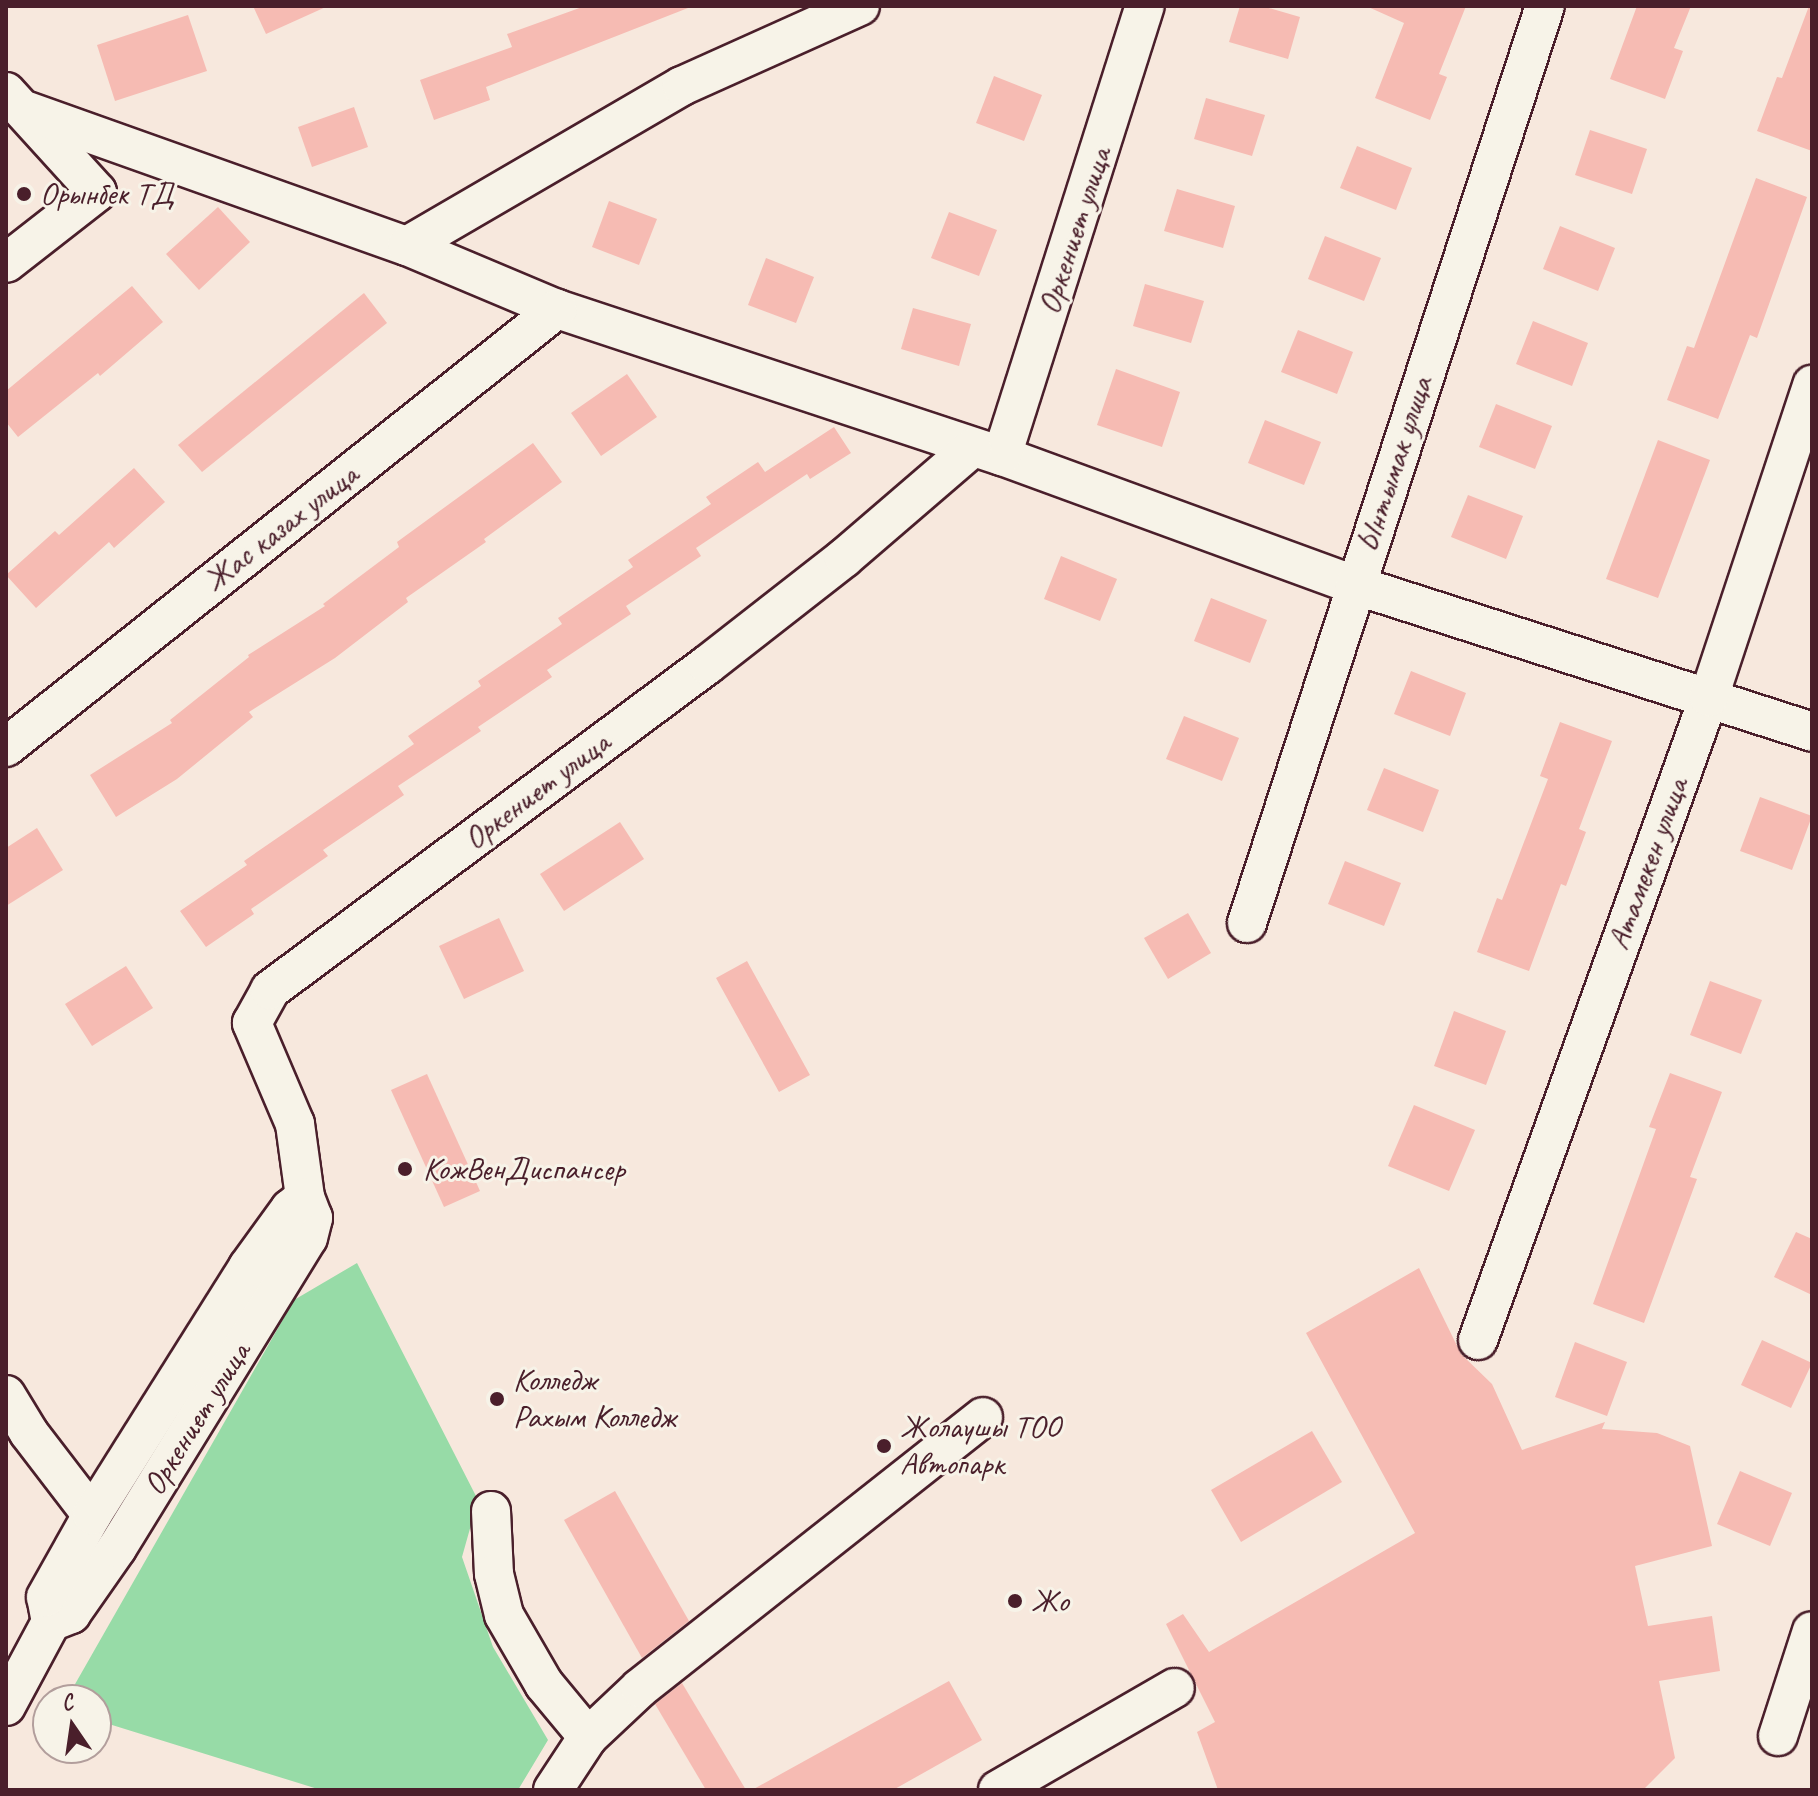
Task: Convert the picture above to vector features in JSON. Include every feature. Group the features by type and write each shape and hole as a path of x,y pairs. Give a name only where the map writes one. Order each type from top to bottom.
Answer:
{"street":[{"path":"407,246 682,86 860,6"},
{"name":"Оркениет улица","path":"51,1622 71,1614 117,1548 301,1252 313,1218 305,1197 302,1156 295,1124 252,1023 259,1003 270,990 987,452 1145,6"},
{"name":"Ынтымак улица","path":"1247,923 1545,6"},
{"path":"16,101 407,246 557,309 770,377 987,452 1355,585 1812,732"},
{"path":"6,263 97,192 16,101"},
{"name":"Жас казах улица","path":"6,747 557,309"},
{"name":"Атамекен улица","path":"1478,1340 1709,697 1812,385"},
{"name":"Оркениет улица","path":"6,1706 51,1622 46,1597 92,1515 248,1267 290,1209 305,1197"},
{"path":"6,1395 29,1433 92,1515"},
{"path":"553,1790 588,1737 640,1688 983,1417"},
{"path":"491,1511 494,1574 504,1615 544,1684 588,1737"},
{"path":"1778,1736 1812,1631"},
{"path":"998,1790 1175,1688"}],"green space":[{"path":"357,1263 478,1500 462,1557 493,1647 548,1740 518,1790 321,1790 112,1725 112,1684 75,1684 294,1300"}],"building":[{"path":"253,6 328,6 266,34"},
{"path":"585,6 688,8 486,87 490,100 434,120 420,80 512,47 507,34"},
{"path":"1240,6 1262,6 1300,17 1288,59 1229,42"},
{"path":"1366,6 1466,6 1439,74 1447,77 1430,120 1375,98 1404,23"},
{"path":"1637,6 1691,6 1674,48 1683,51 1665,99 1610,79"},
{"path":"1809,6 1812,6 1812,151 1757,131 1777,77 1782,78"},
{"path":"188,15 207,71 115,101 97,45"},
{"path":"994,76 1042,95 1024,141 976,123"},
{"path":"1206,98 1265,115 1252,156 1194,139"},
{"path":"354,107 368,147 312,167 298,127"},
{"path":"1590,130 1647,149 1632,194 1575,175"},
{"path":"1357,146 1412,168 1396,210 1340,188"},
{"path":"1756,178 1807,197 1757,338 1750,335 1718,419 1667,400 1687,346 1694,348"},
{"path":"1177,189 1235,206 1223,248 1164,231"},
{"path":"609,201 657,219 639,265 592,247"},
{"path":"218,207 250,242 199,290 166,254"},
{"path":"949,212 997,230 979,276 931,258"},
{"path":"1560,226 1615,248 1598,291 1543,269"},
{"path":"1325,236 1381,258 1364,301 1308,279"},
{"path":"766,258 814,277 796,323 748,305"},
{"path":"1145,284 1204,301 1191,343 1133,326"},
{"path":"132,286 163,322 100,376 98,373 18,437 6,422 6,391"},
{"path":"364,293 387,323 202,472 178,445"},
{"path":"913,308 971,324 959,366 901,349"},
{"path":"1533,321 1588,343 1572,386 1516,364"},
{"path":"1298,330 1353,352 1337,394 1281,372"},
{"path":"1116,369 1180,392 1162,447 1097,425"},
{"path":"627,374 657,417 601,456 571,413"},
{"path":"1496,404 1552,426 1535,469 1479,447"},
{"path":"1265,420 1321,442 1304,485 1248,463"},
{"path":"834,427 851,453 810,479 807,474 696,548 701,556 626,606 631,614 547,670 552,677 478,727 481,731 398,786 404,795 323,850 328,856 251,909 254,914 206,947 180,911 247,865 244,861 414,744 408,736 481,686 478,681 562,624 558,618 633,567 628,560 711,504 706,497 758,462 765,472"},
{"path":"1658,440 1710,460 1658,598 1606,579"},
{"path":"533,443 562,482 484,539 486,542 406,598 408,602 335,658 249,712 253,717 177,779 116,817 90,775 172,723 170,720 248,655 325,606 323,604 399,547 397,542"},
{"path":"134,468 165,502 114,548 109,542 36,608 6,575 55,531 59,535"},
{"path":"1468,495 1523,516 1506,559 1451,537"},
{"path":"1061,556 1117,579 1100,621 1044,599"},
{"path":"1211,598 1267,620 1250,663 1194,641"},
{"path":"1411,671 1466,693 1450,736 1394,714"},
{"path":"1184,716 1239,738 1222,781 1166,759"},
{"path":"1560,722 1612,741 1579,829 1586,832 1566,886 1561,884 1529,971 1477,952 1497,898 1502,900 1548,779 1540,776"},
{"path":"1384,768 1439,790 1423,832 1367,810"},
{"path":"1760,797 1812,816 1792,870 1740,851"},
{"path":"620,822 644,859 564,911 540,874"},
{"path":"37,828 63,870 6,906 6,848"},
{"path":"1345,861 1401,883 1384,926 1328,904"},
{"path":"1188,913 1211,953 1168,979 1144,938"},
{"path":"499,918 524,971 464,999 439,946"},
{"path":"747,961 810,1075 779,1092 716,978"},
{"path":"126,966 153,1008 92,1046 65,1004"},
{"path":"1710,981 1762,1000 1741,1054 1690,1035"},
{"path":"1454,1011 1506,1031 1486,1085 1434,1066"},
{"path":"1670,1073 1722,1092 1690,1177 1697,1179 1644,1323 1593,1304 1656,1129 1649,1127"},
{"path":"427,1074 480,1191 444,1207 391,1090"},
{"path":"1414,1105 1475,1130 1449,1191 1388,1166"},
{"path":"1796,1232 1812,1239 1812,1295 1774,1277"},
{"path":"1419,1268 1461,1354 1492,1384 1522,1450 1605,1422 1602,1429 1657,1433 1690,1446 1712,1546 1635,1566 1648,1626 1712,1616 1720,1671 1659,1681 1675,1758 1643,1790 1218,1790 1197,1732 1215,1722 1166,1624 1183,1614 1209,1652 1415,1533 1306,1333"},
{"path":"1762,1340 1812,1363 1791,1408 1741,1385"},
{"path":"1575,1342 1627,1362 1607,1416 1555,1397"},
{"path":"1312,1431 1342,1482 1241,1542 1211,1490"},
{"path":"1740,1471 1792,1493 1770,1546 1717,1524"},
{"path":"615,1491 689,1621 642,1658 564,1520"},
{"path":"949,1681 982,1740 893,1790 752,1790"},
{"path":"682,1683 746,1790 706,1790 655,1704"}],"place":[{"name":"Орынбек ТД","path":"24,194"},
{"name":"КожВенДиспансер","path":"405,1169"},
{"name":"Колледж Рахым Колледж","path":"497,1399"},
{"name":"Жолаушы ТОО Автопарк","path":"884,1446"},
{"name":"Жо","path":"1015,1601"}]}
